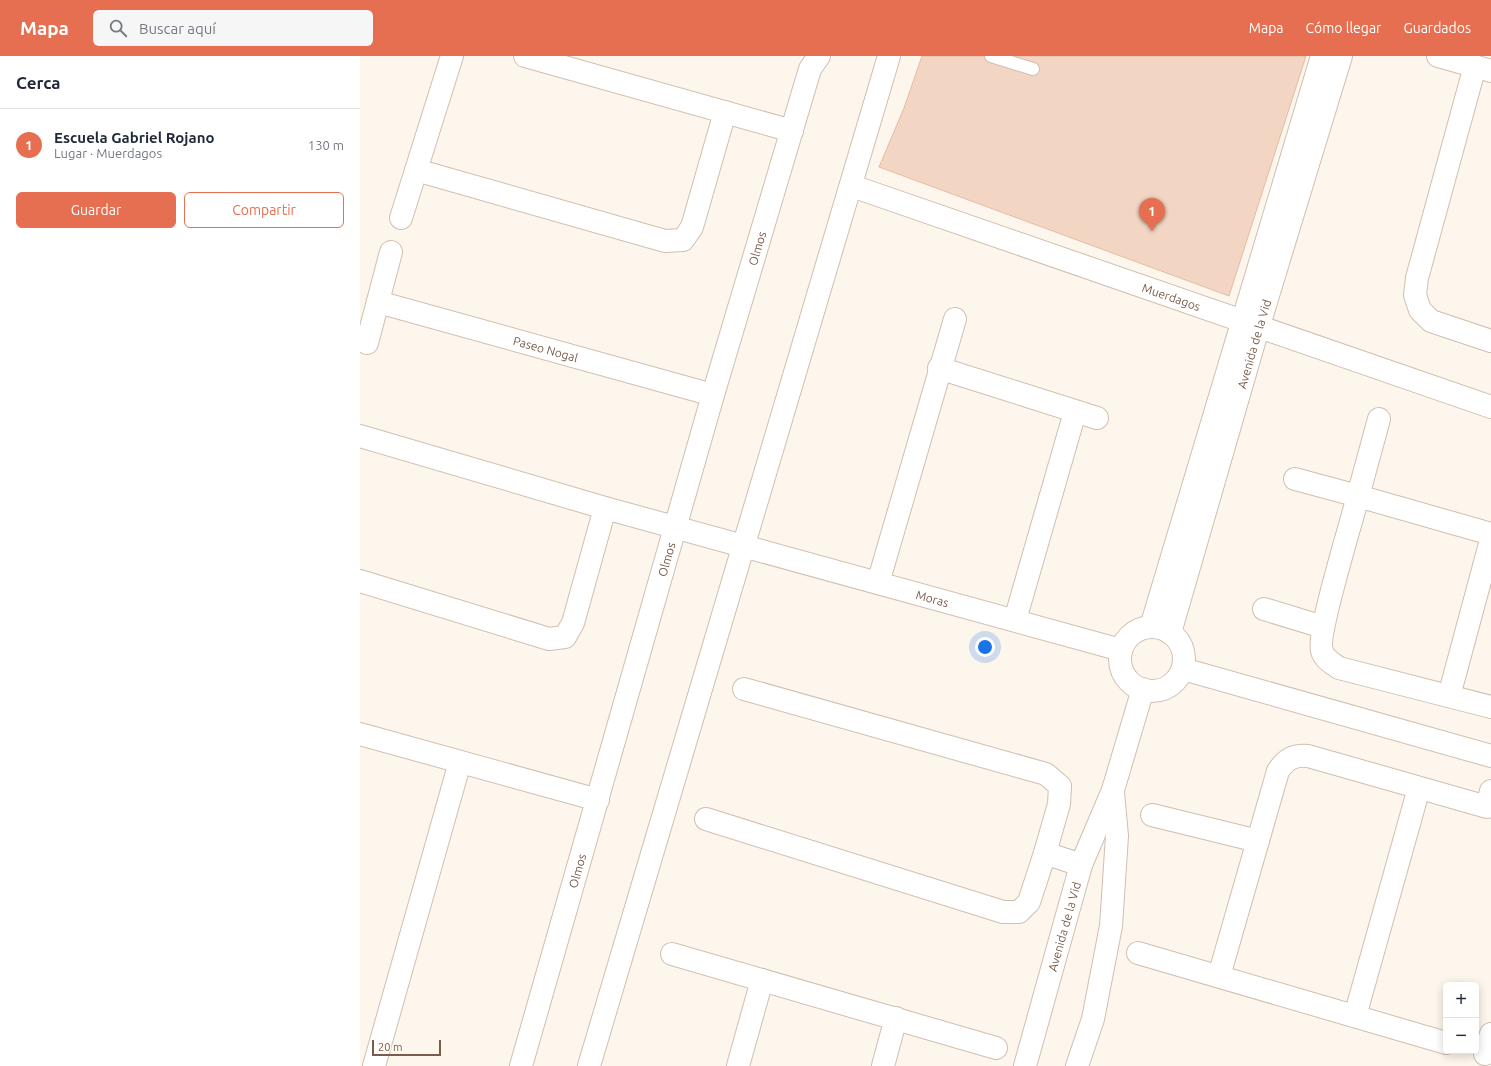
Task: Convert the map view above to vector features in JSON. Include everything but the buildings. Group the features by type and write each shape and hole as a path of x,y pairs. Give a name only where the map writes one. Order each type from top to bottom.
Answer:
{"street":[{"path":"402,218 452,56"},
{"path":"525,56 792,131"},
{"name":"Olmos","path":"521,1066 714,395 810,69 819,56"},
{"name":"Avenida de la Vid","path":"1161,630 1251,323 1322,56"},
{"name":"Avenida de la Vid","path":"1251,323 1341,56"},
{"path":"1438,56 1483,69 1417,278 1415,295 1420,310 1431,321 1491,341"},
{"path":"589,1066 852,186 883,57"},
{"path":"416,170 666,241 683,240 692,228 726,112"},
{"name":"Muerdagos","path":"852,186 1491,407"},
{"path":"367,343 391,252"},
{"name":"Paseo Nogal","path":"378,302 714,395"},
{"path":"878,583 954,318"},
{"path":"939,368 1097,418"},
{"path":"1014,620 1075,412"},
{"path":"1379,419 1323,627 1321,651 1328,661 1339,668 1491,707"},
{"name":"Moras","path":"360,436 605,508 1122,650"},
{"path":"1294,479 1491,534"},
{"path":"360,581 549,639 565,636 573,623 605,508"},
{"path":"1449,696 1491,540"},
{"path":"1264,609 1323,627"},
{"path":"1142,629 1161,630 1177,640 1182,649 1182,669 1178,678 1162,689 1152,691 1142,689 1134,685 1126,678 1122,670 1120,660 1122,650 1126,641 1133,634 1142,629"},
{"path":"1182,669 1491,756"},
{"path":"706,820 1003,912 1019,912 1030,902 1046,853 1059,804 1060,786 1046,774 744,689"},
{"name":"Avenida de la Vid","path":"1025,1066 1081,865 1113,790 1142,689"},
{"path":"360,734 598,800"},
{"path":"1218,976 1278,771 1285,761 1296,755 1308,756 1418,788 1490,802"},
{"path":"374,1066 460,762"},
{"path":"1354,1016 1418,788"},
{"name":"Avenida de la Vid","path":"1077,1066 1093,1019 1111,926 1117,836 1113,790"},
{"path":"1152,815 1258,841"},
{"path":"1046,853 1081,865"},
{"path":"1138,953 1443,1042"},
{"path":"672,954 996,1048"},
{"path":"738,1066 762,980"},
{"path":"883,1066 896,1018"}],"lane":[{"path":"991,56 1034,69"}],"place":[{"name":"Escuela Gabriel Rojano","path":"1152,231"}]}
